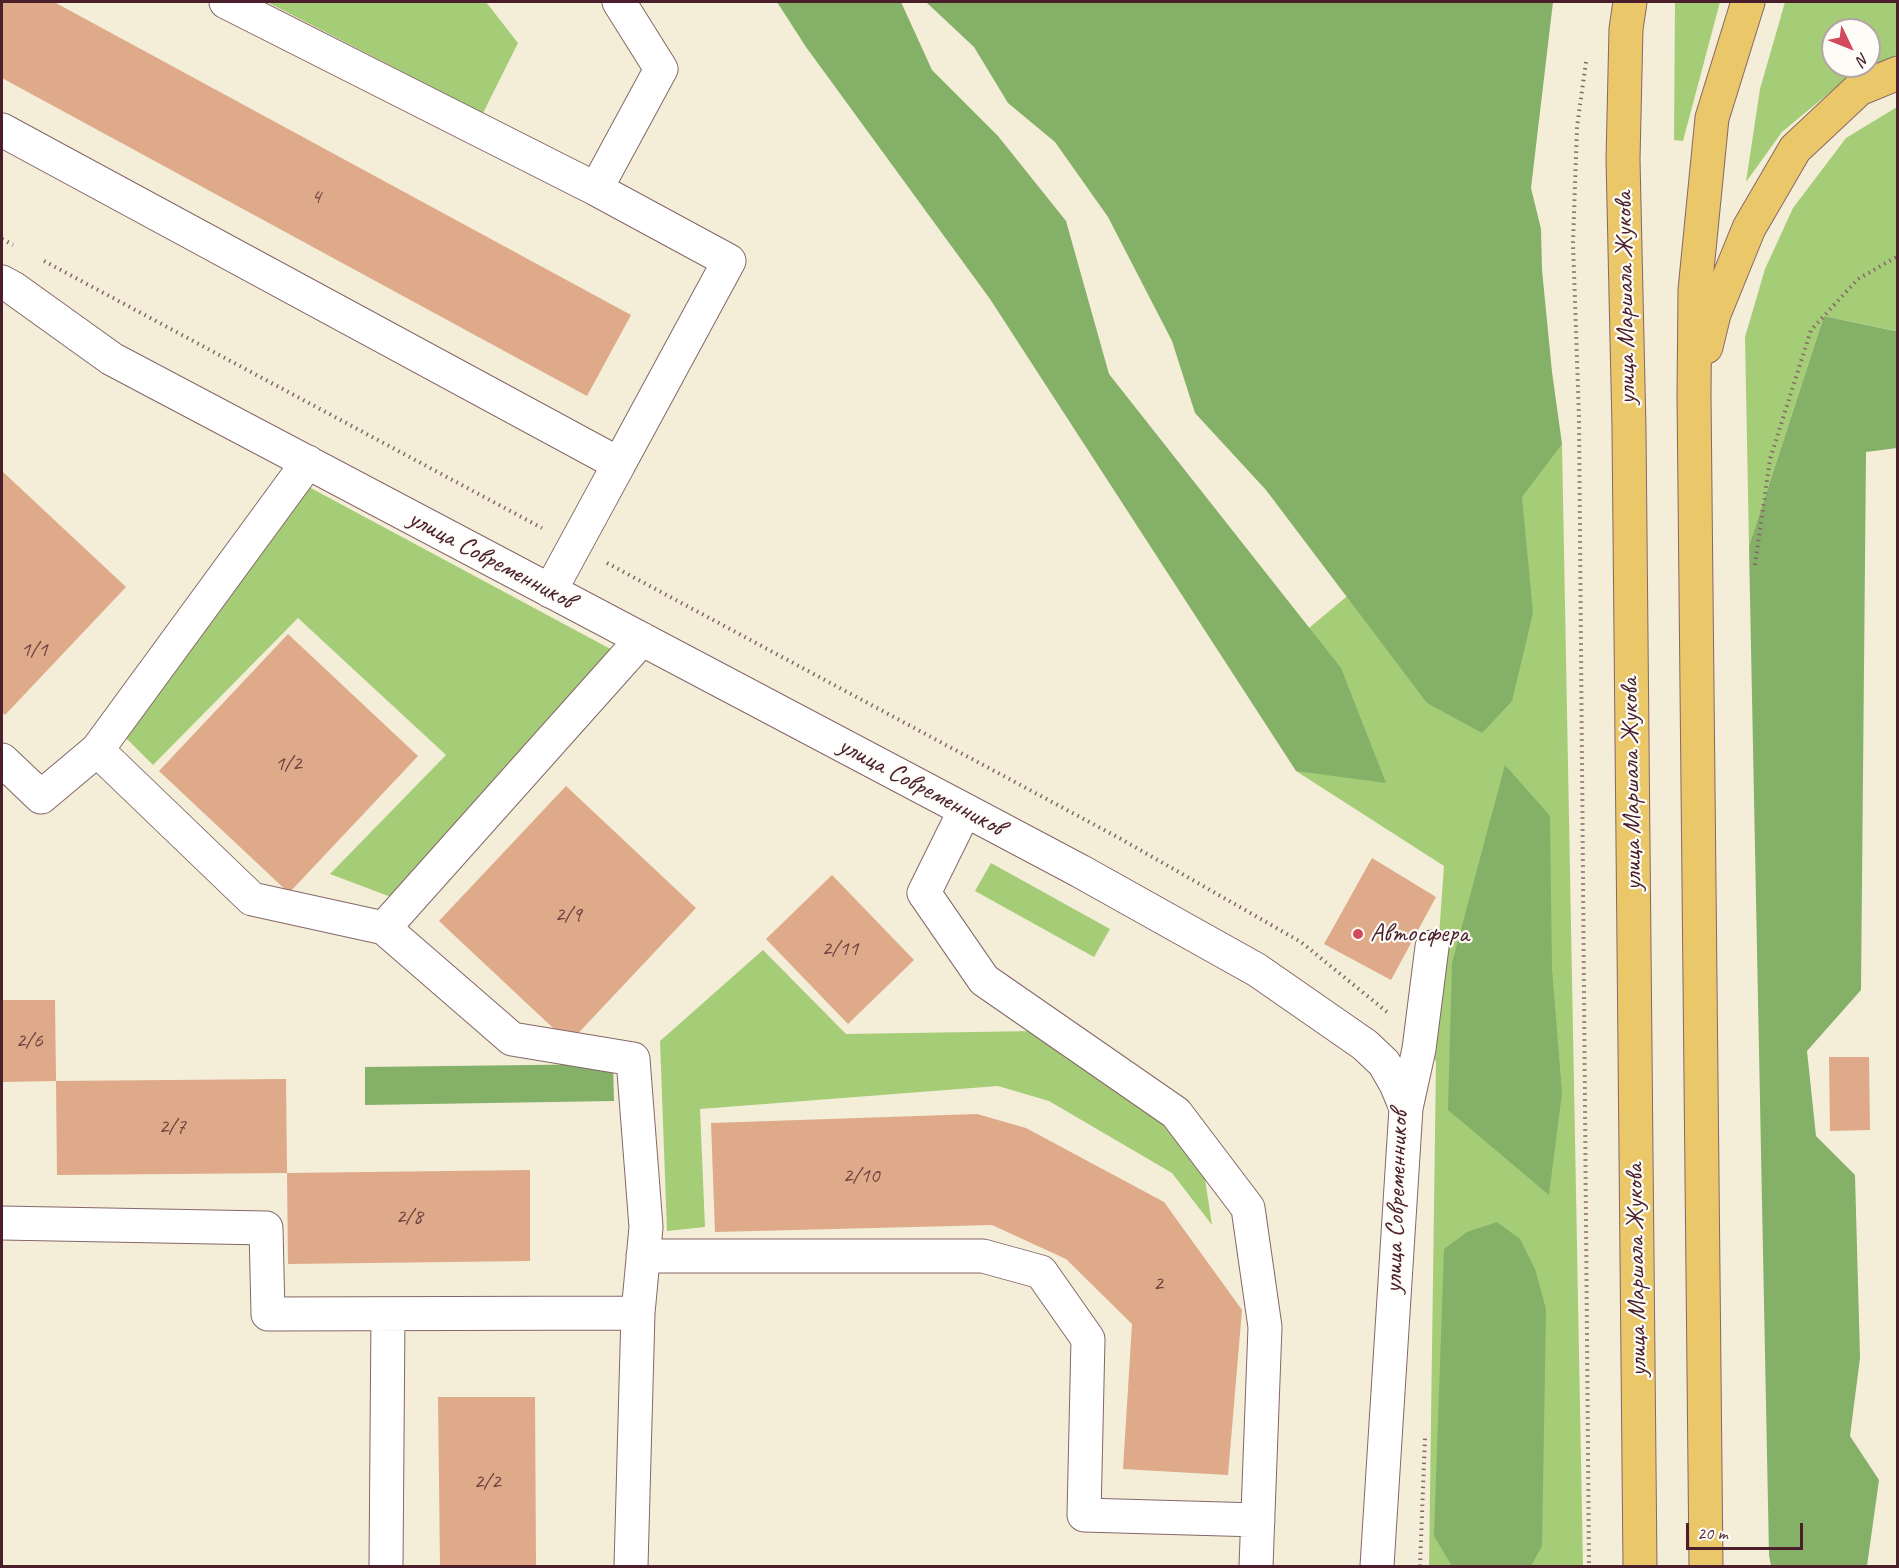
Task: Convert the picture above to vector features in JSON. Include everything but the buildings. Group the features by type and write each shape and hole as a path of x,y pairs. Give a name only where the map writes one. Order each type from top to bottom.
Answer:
{"main road":[{"name":"улица Маршала Жукова","path":"1630,2 1626,29 1623,159 1629,477 1640,1566"},
{"path":"1706,1566 1694,395 1695,290 1712,118 1748,2"},
{"path":"1694,395 1714,314 1749,228 1795,149 1859,89 1898,73"}],"street":[{"path":"226,2 596,189 729,261 550,591"},
{"path":"596,189 661,69 620,2"},
{"path":"2,130 619,464"},
{"name":"улица Современников","path":"2,282 14,288 112,359 1080,871 1257,970 1365,1045 1384,1063 1406,1108 1377,1566"},
{"path":"2,760 41,797 97,750 308,462"},
{"path":"384,928 642,639"},
{"path":"97,750 252,899 384,928 512,1039 633,1059 646,1227 638,1313 631,1566"},
{"path":"965,810 924,893 984,980 1176,1113 1248,1208 1265,1327 1256,1566"},
{"path":"1406,1108 1419,1049 1432,946"},
{"path":"2,1223 266,1228 268,1314 638,1313"},
{"path":"643,1256 983,1256 1041,1272 1088,1340 1084,1515 1257,1520"},
{"path":"386,1566 388,1314"}],"path":[{"path":"1586,59 1577,128 1573,243 1579,454 1589,1566"},
{"path":"1755,565 1770,459 1811,330 1858,279 1898,256"}],"green space":[{"path":"267,2 486,2 518,43 483,113"},
{"path":"777,2 901,2 932,70 998,136 1066,221 1109,374 1341,668 1386,783 1296,771 990,299 806,47"},
{"path":"926,2 1553,2 1531,188 1541,229 1542,270 1562,444 1522,497 1533,613 1512,701 1482,733 1427,703 1266,490 1195,413 1172,341 1108,217 1055,142 1008,103 974,47"},
{"path":"1675,2 1720,2 1683,141 1674,140"},
{"path":"1785,2 1897,2 1897,55 1881,62 1881,18 1821,18 1821,78 1847,78 1782,132 1746,182 1760,89"},
{"path":"1897,107 1897,330 1824,316 1749,546 1745,337 1765,269 1793,208 1846,138"},
{"path":"1824,316 1898,330 1897,448 1866,452 1861,990 1807,1051 1816,1136 1855,1175 1860,1358 1850,1436 1879,1480 1867,1566 1771,1566 1749,546"},
{"path":"1510,434 1562,444 1583,1566 1429,1566 1436,1062 1431,1047 1444,866 1296,771 1285,648 1430,527"},
{"path":"309,487 616,652 391,897 330,874 446,755 298,618 153,765 125,737"},
{"path":"1505,765 1550,816 1552,969 1562,1093 1549,1195 1448,1110 1452,963"},
{"path":"991,863 1110,929 1094,957 975,891"},
{"path":"763,950 846,1034 1037,1031 1167,1118 1203,1166 1212,1225 1172,1173 1049,1101 998,1086 700,1109 705,1227 667,1231 660,1041"},
{"path":"613,1064 614,1101 365,1105 365,1067"},
{"path":"1497,1222 1520,1239 1535,1269 1546,1309 1542,1546 1531,1566 1452,1566 1434,1536 1444,1249 1467,1232"}],"place":[{"name":"Автосфера","path":"1358,934"}]}
